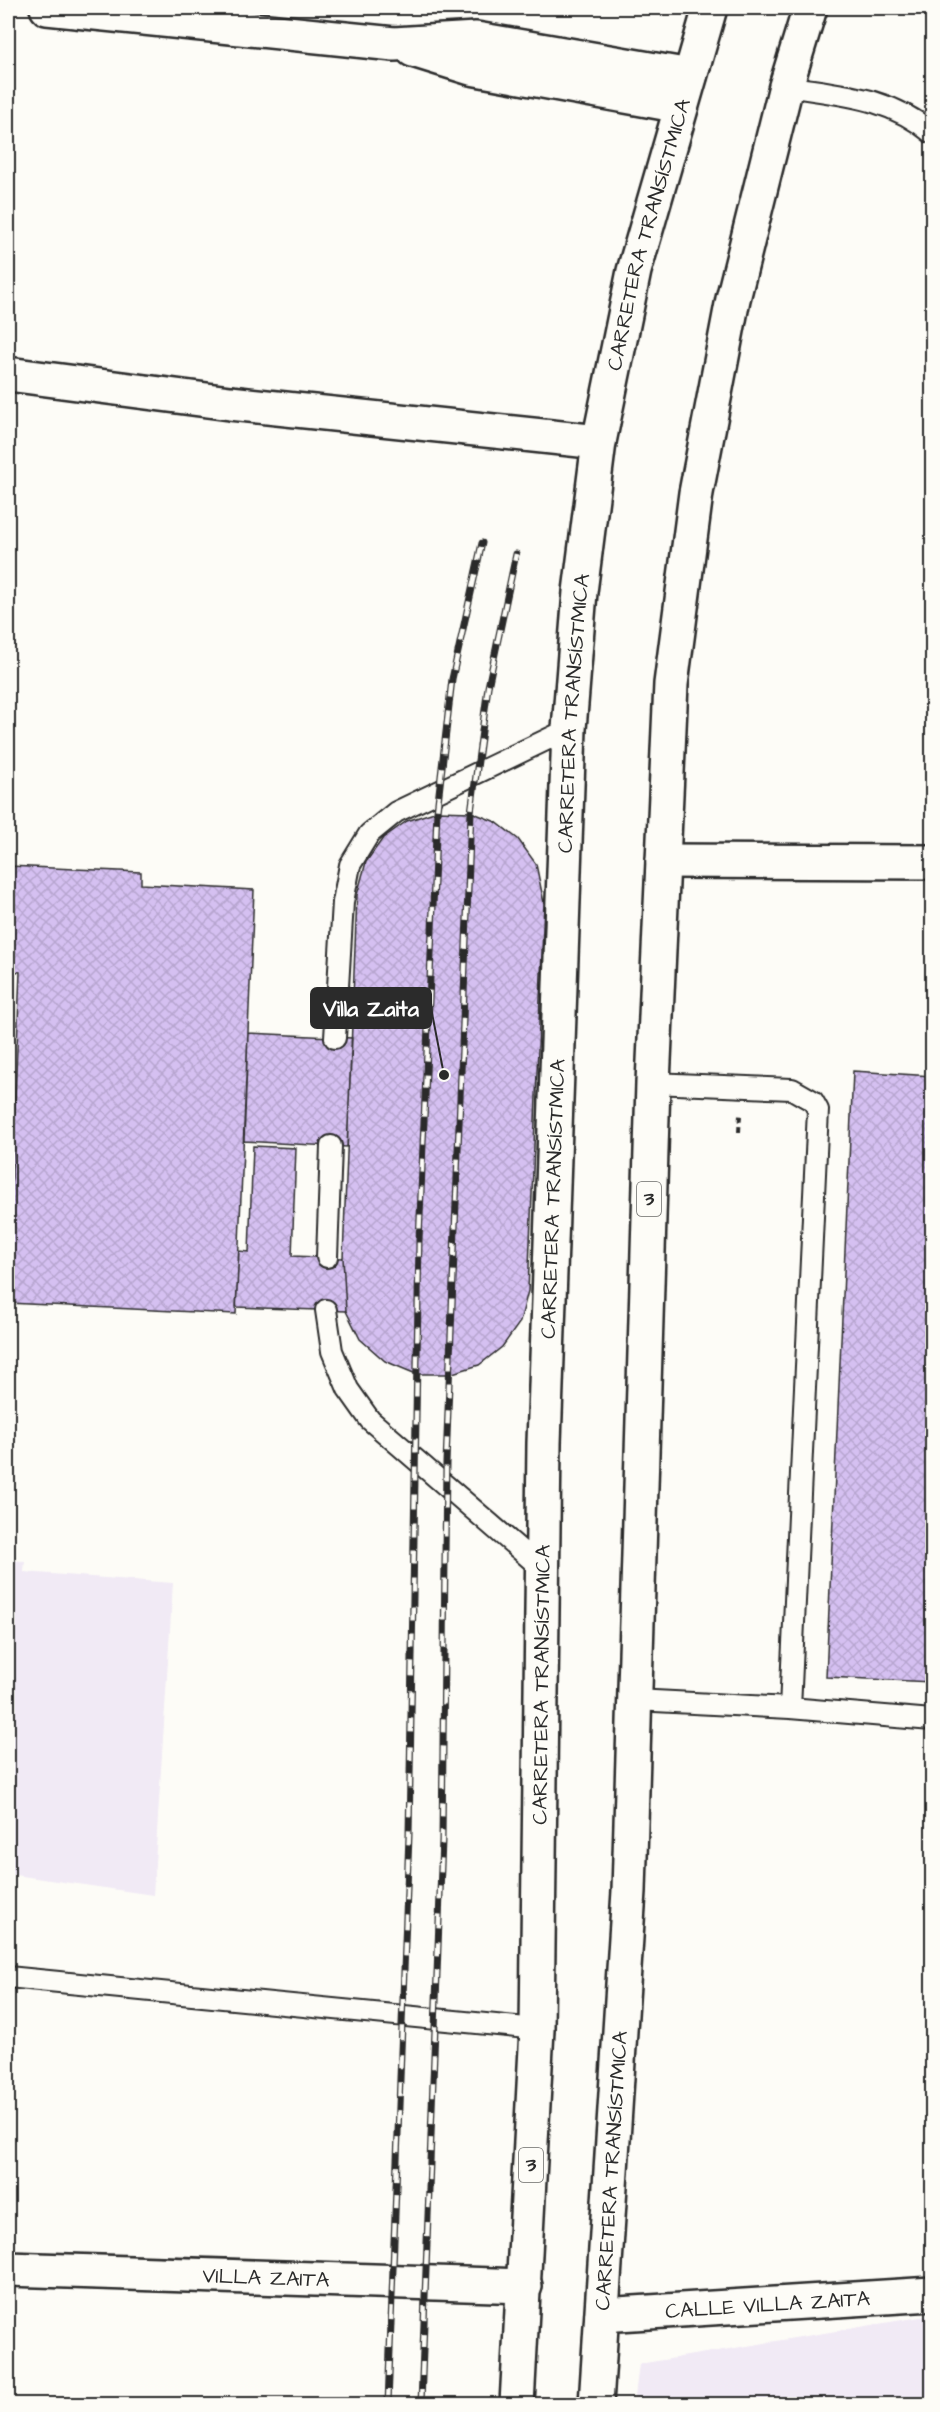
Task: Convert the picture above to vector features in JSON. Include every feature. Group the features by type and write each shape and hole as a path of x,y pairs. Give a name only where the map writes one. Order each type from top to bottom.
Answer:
{"main road":[{"path":"47,8 394,44 476,39 685,91"},
{"name":"CARRETERA TRANSÍSTMICA","path":"517,2404 537,2029 541,1568 569,729 580,592 599,442 634,271 710,8"},
{"name":"CARRETERA TRANSÍSTMICA","path":"596,2404 629,1891 652,1083 671,684 696,493 733,299 786,86 810,8"},
{"path":"8,374 230,403 599,442"},
{"path":"663,861 933,862"},
{"name":"VILLA ZAITA","path":"8,2269 525,2286"},
{"name":"CALLE VILLA ZAITA","path":"602,2315 933,2294"}],"lane":[{"path":"786,86 875,100 921,124 933,133"},
{"path":"335,1038 343,902 350,865 369,834 396,812 569,729"},
{"path":"652,1083 792,1089 813,1101 818,1110 790,1708"},
{"path":"327,1257 331,1146"},
{"path":"326,1310 336,1361 348,1389 370,1420 541,1568"},
{"path":"634,1700 790,1708 933,1720"},
{"path":"8,1977 537,2029"}],"shaded area":[{"path":"8,1560 25,1561 24,1572 173,1583 153,1895 8,1874"},
{"path":"932,2315 932,2404 634,2404 639,2364"}],"building":[{"path":"437,811 471,812 496,822 518,839 536,864 544,903 528,1291 520,1322 502,1347 479,1365 449,1374 416,1374 385,1361 360,1339 346,1311 343,1258 357,895 366,862 383,838 407,821"},
{"path":"8,866 141,872 141,884 254,890 236,1314 8,1303 8,1196 11,1196 20,972 8,971"},
{"path":"248,1033 352,1038 347,1147 244,1141"},
{"path":"853,1071 932,1076 932,1682 826,1677"},
{"path":"253,1146 296,1148 292,1256 343,1258 346,1311 236,1307 239,1251 249,1252"}],"railway":[{"path":"388,2404 409,1835 419,1240 437,811 452,679 482,543"},
{"path":"421,2404 442,1840 446,1463 471,812 488,687 516,554"}],"place":[{"name":"Villa Zaita","path":"444,1075"}]}
